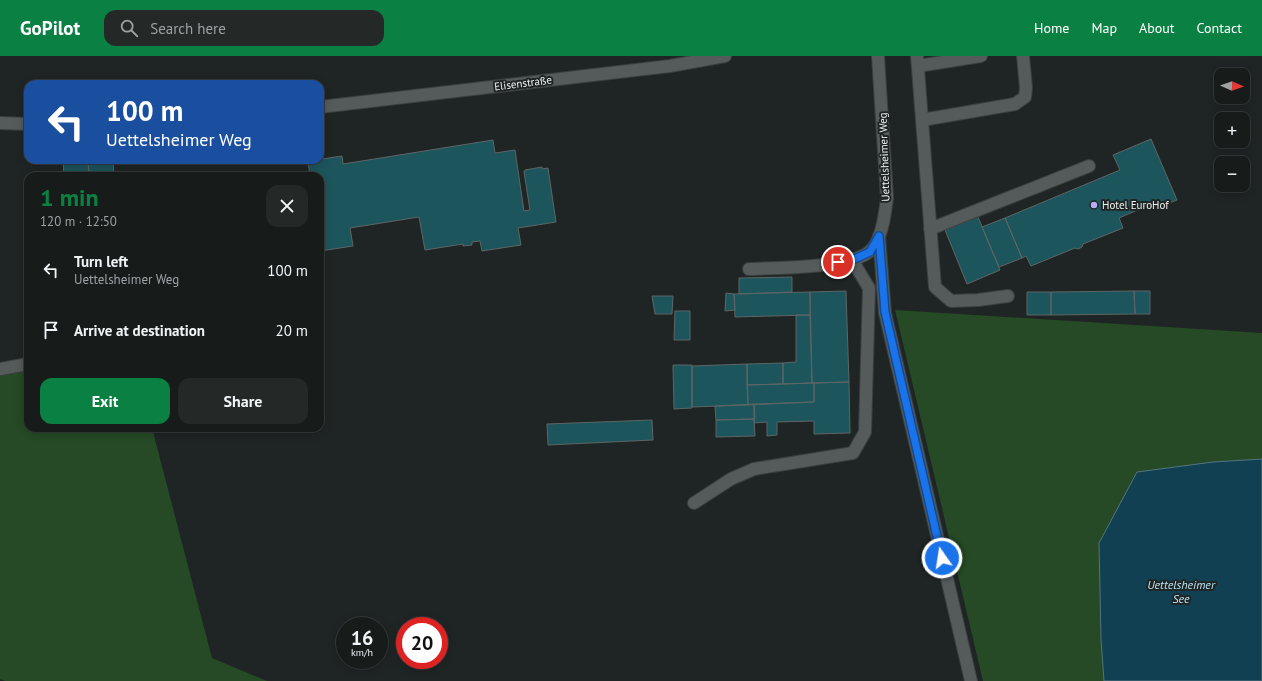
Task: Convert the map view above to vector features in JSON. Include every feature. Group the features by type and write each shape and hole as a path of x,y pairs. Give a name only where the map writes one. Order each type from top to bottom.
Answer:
{"street":[{"name":"Elisenstraße","path":"324,107 670,66 725,56"},
{"name":"Uettelsheimer Weg","path":"749,269 824,264 852,260 870,252 879,236 884,220 886,198 878,56"},
{"path":"981,56 918,61 935,287 951,301 978,300 1008,296"},
{"path":"922,120 1015,104 1025,97 1026,88 1023,56"},
{"path":"0,123 24,124"},
{"path":"930,229 1089,166"},
{"path":"879,236 885,312 971,681"},
{"path":"694,503 731,479 754,469 853,453 866,432 869,288 852,260"},
{"path":"0,369 24,365"}],"green space":[{"path":"895,310 1262,333 1262,459 1099,543 1101,639 1104,681 983,681"},
{"path":"24,369 24,432 153,432 212,658 267,681 5,681 0,679 0,375"}],"water":[{"name":"Uettelsheimer See","path":"1262,459 1262,681 1104,681 1101,639 1099,543 1137,472 1213,462"}],"building":[{"name":"Hotel EuroHof","path":"1151,139 1177,200 1159,207 1156,202 1119,218 1123,228 1083,244 1082,247 1078,249 1075,248 1031,266 1026,256 1022,258 1005,218 1120,170 1113,155"},
{"path":"493,140 495,153 515,150 524,211 530,210 524,172 525,170 542,167 542,169 548,168 556,222 518,228 521,245 482,251 480,241 472,242 472,245 463,246 463,244 425,250 419,217 350,228 353,246 324,250 324,172 309,172 308,164 324,164 324,159 342,156 343,164"},
{"path":"63,164 88,164 89,172 64,172"},
{"path":"88,164 113,164 114,172 89,172"},
{"path":"978,217 1000,270 967,284 945,230"},
{"path":"1005,218 1022,258 999,267 982,227"},
{"path":"792,277 792,292 739,294 739,278"},
{"path":"846,291 849,382 812,383 810,292"},
{"path":"1134,291 1150,291 1150,314 1135,314"},
{"path":"1134,291 1135,314 1051,315 1051,292"},
{"path":"810,292 810,315 735,317 734,294"},
{"path":"1027,292 1051,292 1051,315 1027,315"},
{"path":"726,293 734,294 735,310 725,311"},
{"path":"652,296 673,296 672,314 655,314"},
{"path":"675,311 690,311 690,340 674,340"},
{"path":"796,315 810,315 812,383 783,384 783,363 796,362"},
{"path":"783,363 783,384 747,385 747,364"},
{"path":"747,364 748,405 692,407 692,366"},
{"path":"673,365 692,365 692,408 674,409"},
{"path":"849,382 850,433 814,434 814,421 777,422 777,435 767,436 767,422 754,423 754,404 814,402 814,383"},
{"path":"814,383 814,402 748,405 747,385"},
{"path":"754,404 755,419 716,420 715,406"},
{"path":"754,419 755,436 716,437 716,420"},
{"path":"652,420 653,440 548,445 547,424"}],"place":[{"name":"Hotel EuroHof","path":"1094,205"}],"route":[{"path":"838,262 852,260 870,252 879,236 885,312 942,558"}]}
